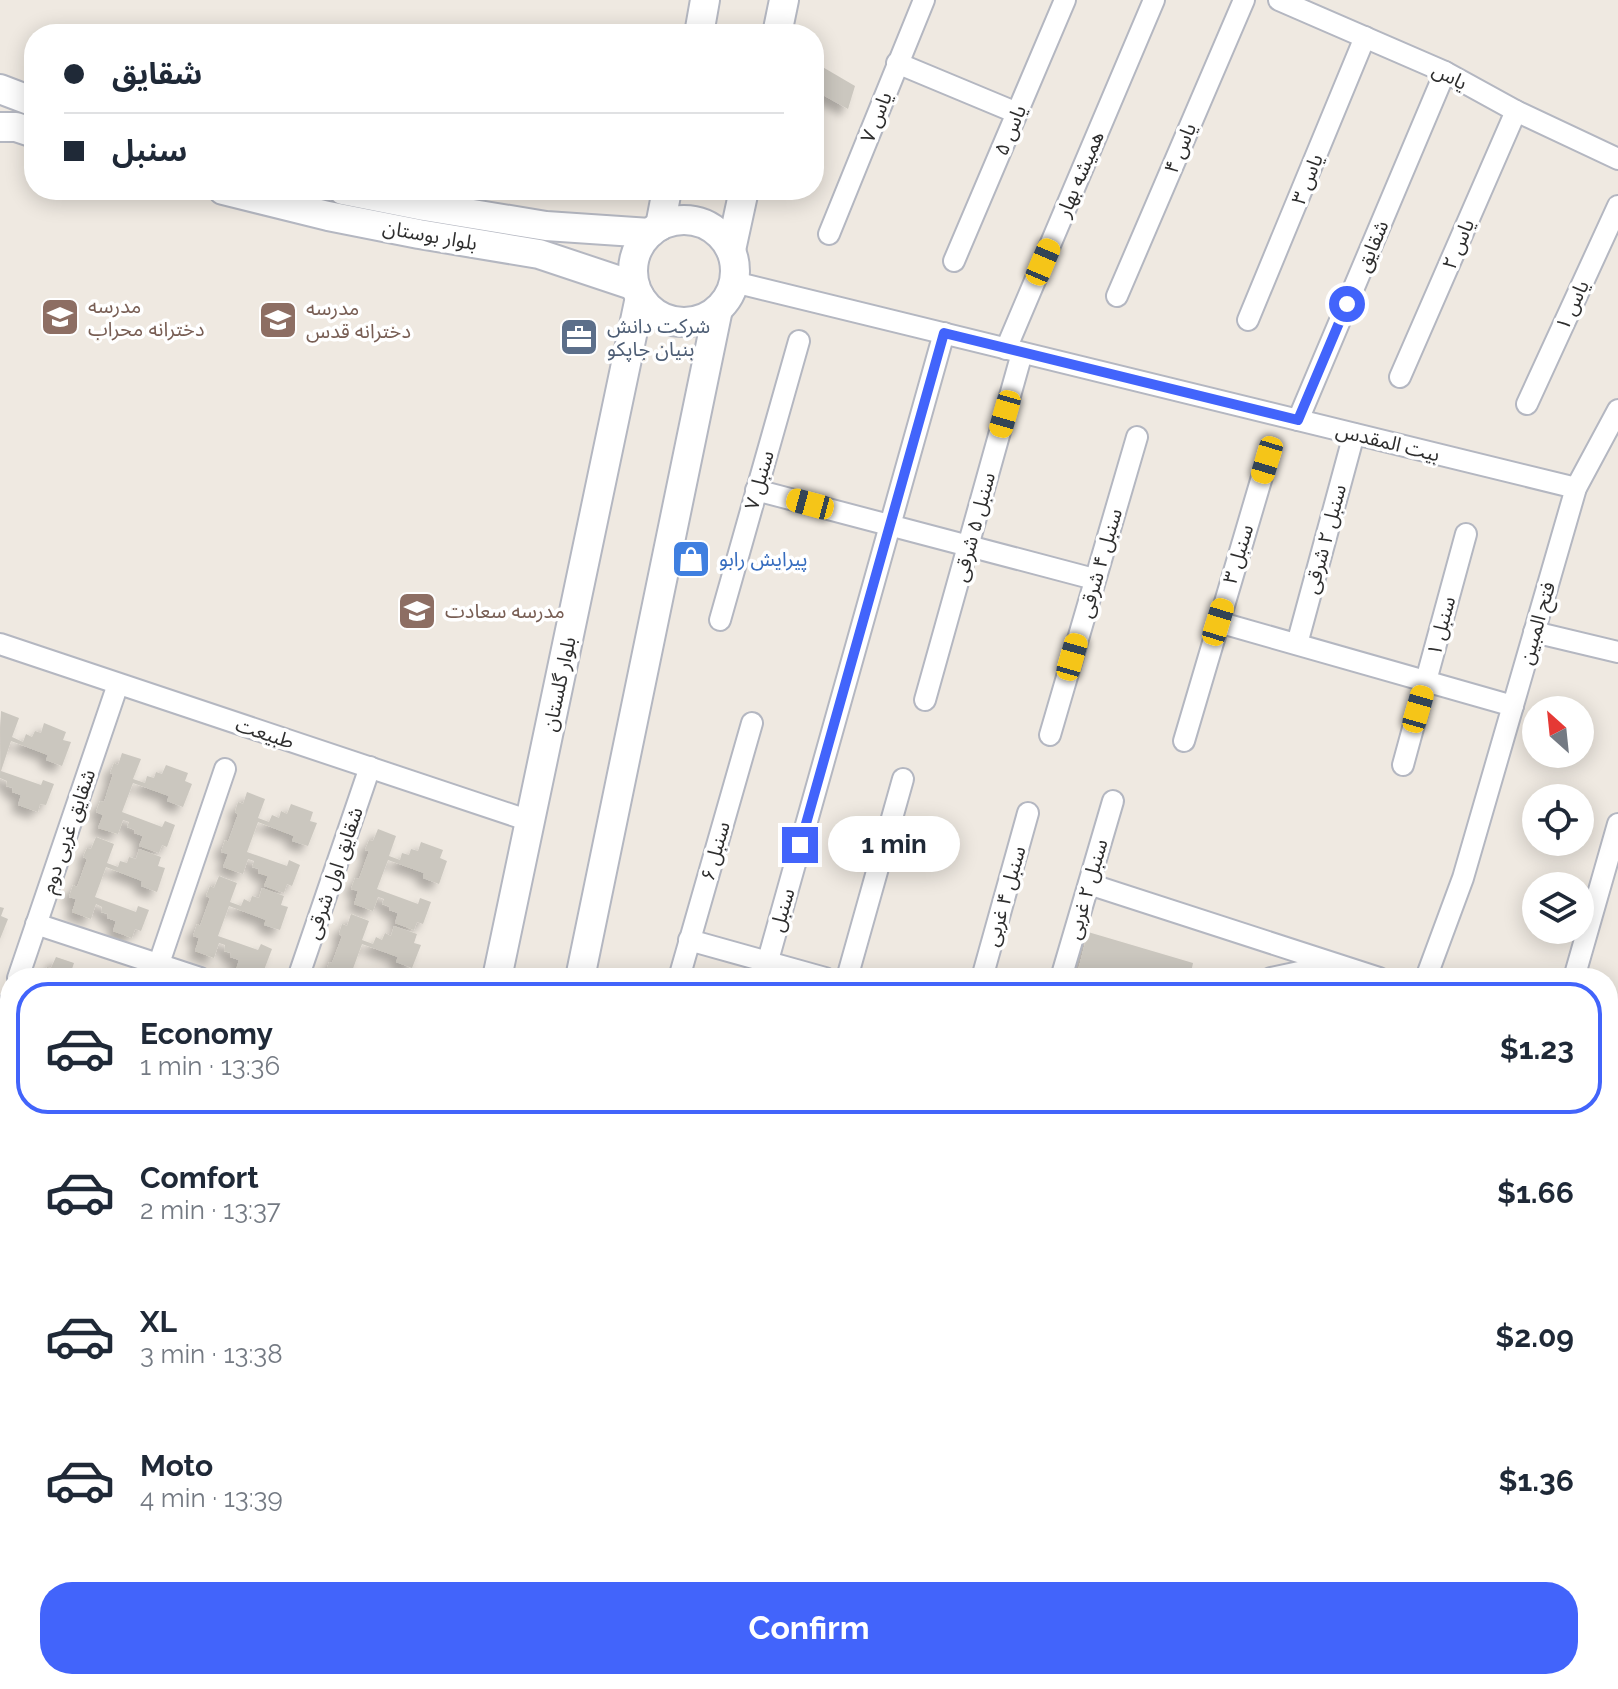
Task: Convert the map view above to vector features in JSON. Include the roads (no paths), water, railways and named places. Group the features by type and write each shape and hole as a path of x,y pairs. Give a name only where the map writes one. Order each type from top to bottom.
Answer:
{"main road":[{"path":"701,24 705,0"},
{"path":"779,24 784,0"},
{"path":"0,89 24,98"},
{"path":"0,127 24,130"},
{"name":"بلوار بوستان","path":"263,200 419,234 539,254 638,291"},
{"name":"بلوار بوستان","path":"394,200 546,226 655,230"},
{"path":"655,230 664,200"},
{"path":"731,250 742,200"},
{"path":"676,221 693,221 708,226 722,236 731,250 735,266 734,282 728,297 718,309 702,318 685,322 667,319 652,310 638,291 633,271 641,244 655,230 676,221"},
{"name":"بلوار گلستان","path":"499,968 638,291"},
{"path":"582,968 718,309"}],"street":[{"name":"یاس ۷","path":"829,234 924,0"},
{"name":"یاس ۵","path":"954,261 1065,0"},
{"name":"همیشه بهار","path":"1014,351 1154,0"},
{"name":"یاس ۴","path":"1117,296 1244,0"},
{"name":"یاس","path":"1279,0 1445,72 1516,111 1618,159"},
{"name":"یاس ۳","path":"1248,320 1365,37"},
{"path":"897,63 1017,113"},
{"name":"شقایق","path":"1298,420 1445,72"},
{"name":"یاس ۲","path":"1400,377 1516,111"},
{"name":"یاس ۱","path":"1527,404 1618,206"},
{"name":"بیت المقدس","path":"734,282 1576,488"},
{"name":"سنبل","path":"766,968 944,333"},
{"name":"سنبل ۷","path":"720,620 799,341"},
{"name":"سنبل ۵ شرقی","path":"925,700 969,546 1014,351"},
{"name":"فتح المبین","path":"1430,968 1463,878 1576,488 1618,410"},
{"name":"سنبل ۲ شرقی","path":"1297,644 1354,434"},
{"name":"سنبل ۴ شرقی","path":"1050,735 1137,437"},
{"name":"سنبل ۳","path":"1184,741 1267,460"},
{"path":"756,490 1094,579"},
{"name":"سنبل ۱","path":"1403,765 1466,534"},
{"path":"1218,622 1513,706"},
{"path":"1534,632 1618,652"},
{"name":"طبیعت","path":"0,644 530,821"},
{"name":"شقایق غربی دوم","path":"21,968 118,684"},
{"name":"سنبل ۶","path":"682,968 752,723"},
{"name":"شقایق اول شرقی","path":"301,968 370,767"},
{"path":"158,968 225,769"},
{"path":"850,968 903,779"},
{"name":"سنبل ۲ غربی","path":"1064,968 1113,801"},
{"name":"سنبل ۴ غربی","path":"985,968 1028,813"},
{"path":"1577,968 1618,824"},
{"path":"1089,884 1348,968"},
{"path":"36,924 149,968"},
{"path":"689,940 760,968"},
{"path":"1317,968 1336,964"}],"place":[{"name":"مدرسه دخترانه محراب","path":"60,317"},
{"name":"مدرسه دخترانه قدس","path":"278,320"},
{"name":"شرکت دانش بنیان جاپکو","path":"579,337"},
{"name":"پیرایش رابو","path":"691,559"},
{"name":"مدرسه سعادت","path":"417,611"}]}
